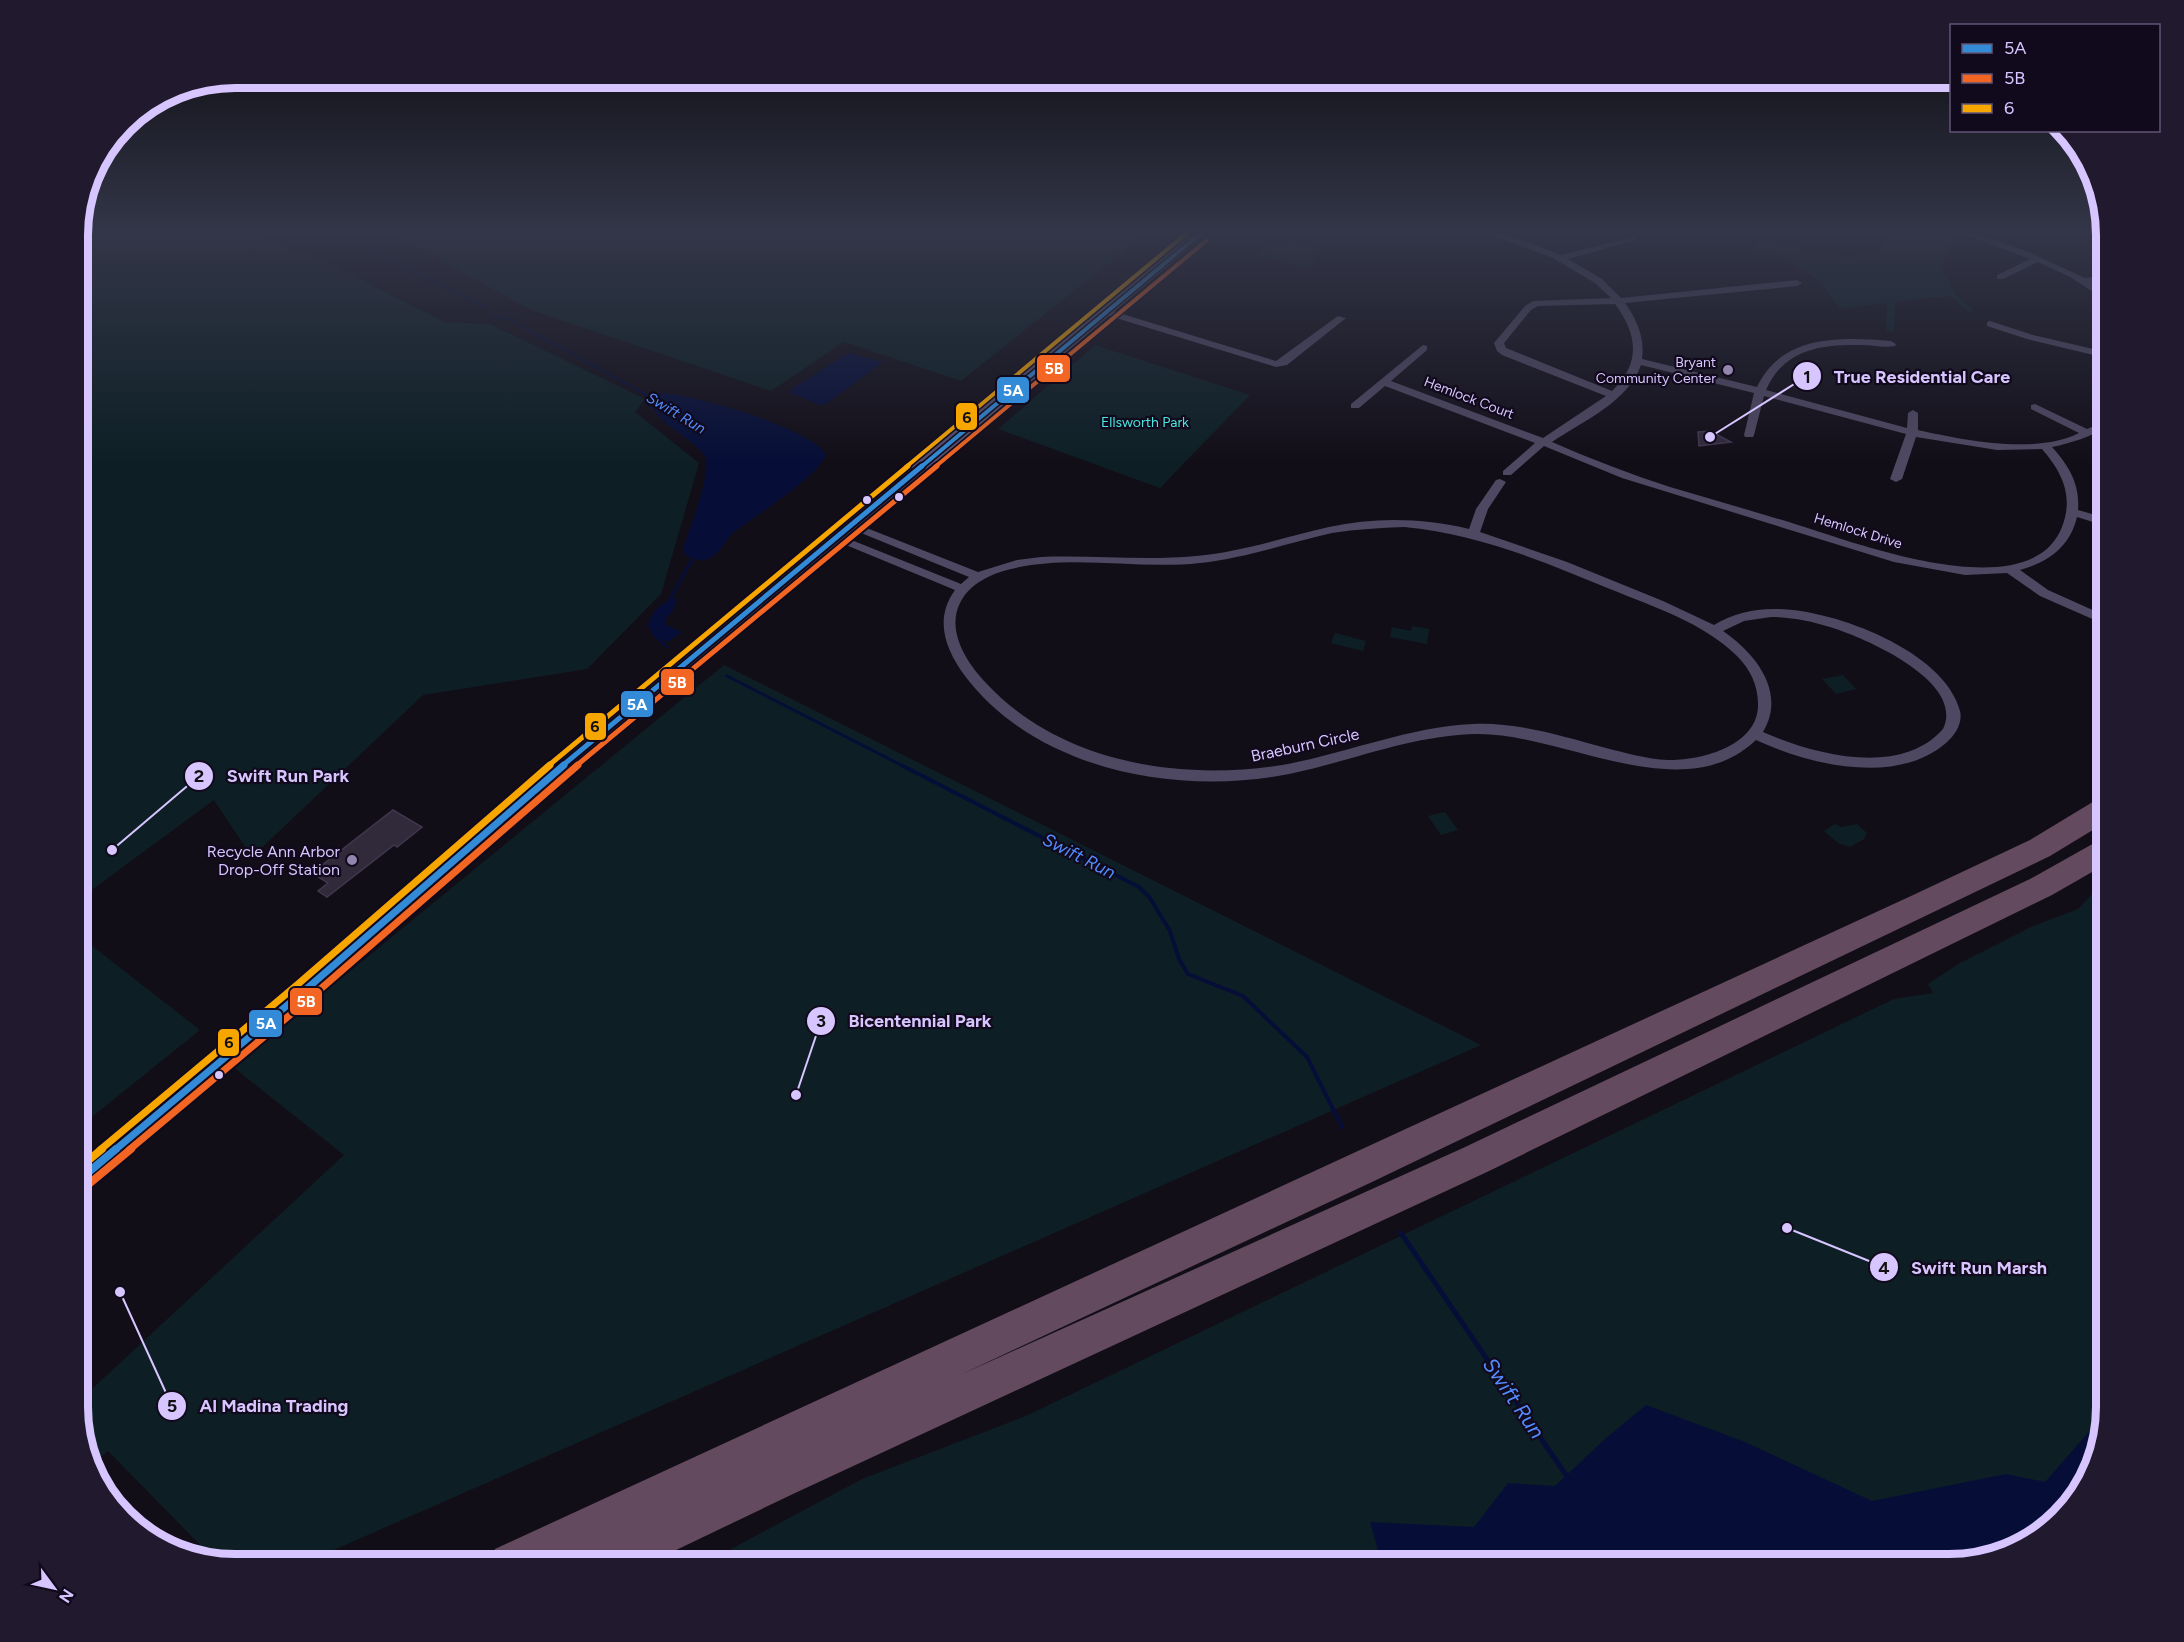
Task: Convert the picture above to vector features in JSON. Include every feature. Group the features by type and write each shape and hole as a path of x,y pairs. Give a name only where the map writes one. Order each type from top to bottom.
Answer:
{"highway":[{"path":"532,1554 1370,1165 1922,905 2040,848 2096,814"},
{"path":"621,1554 778,1479 1475,1160 2041,887 2096,856"}],"main road":[{"path":"89,1172 303,992 505,814 1109,310"}],"street":[{"path":"1528,310 1499,346 1506,353 1613,395"},
{"path":"1474,532 1482,509 1525,454 1613,395 1626,383 1637,361 1639,350 1636,333 1624,310"},
{"path":"1106,312 1276,364 1283,363 1341,318"},
{"path":"1990,324 2030,337 2096,353"},
{"path":"1749,435 1761,392 1776,364 1802,350 1852,342 1891,344"},
{"name":"Hemlock Court","path":"1355,406 1423,348"},
{"path":"1637,361 1912,433 1980,444 2044,445 2096,431"},
{"name":"Hemlock Court","path":"1384,382 1543,442"},
{"path":"2035,407 2096,429"},
{"path":"1896,479 1912,433 1913,413"},
{"name":"Hemlock Drive","path":"1543,442 1575,457 1631,477 1897,559 1966,571 2010,569 2025,565 2058,547 2065,537 2072,512 2072,484 2065,469 2044,445"},
{"path":"2072,512 2096,519"},
{"name":"Braeburn Circle","path":"1424,524 1474,532 1532,551 1680,613 1735,646 1760,680 1764,694 1765,708 1755,734 1742,745 1717,758 1678,766 1632,760 1517,732 1480,729 1438,731 1318,762 1260,773 1186,775 1153,770 1064,747 1029,730 985,691 963,662 950,632 949,615 955,600 963,589 978,576 994,568 1032,561 1164,561 1220,557 1252,551 1330,530 1364,525 1424,524"},
{"path":"842,532 978,576"},
{"path":"842,532 963,589"},
{"path":"2010,569 2043,593 2096,617"},
{"path":"1713,631 1733,619 1756,614 1792,614 1826,621 1868,637 1912,661 1935,680 1944,691 1953,710 1952,725 1948,733 1938,742 1919,753 1882,762 1845,763 1816,757 1784,747 1755,734"}],"green space":[{"path":"89,310 420,310 445,322 490,324 645,399 635,412 699,463 661,594 587,669 423,695 252,857 214,800 89,892"},
{"path":"531,310 1051,310 961,381 844,342 771,391"},
{"path":"1887,310 1895,310 1894,332 1886,331"},
{"name":"Ellsworth Park","path":"1095,345 1250,395 1160,488 998,429"},
{"path":"1412,626 1429,629 1427,644 1390,637 1392,627 1411,631"},
{"path":"1335,633 1366,641 1363,651 1331,643"},
{"path":"724,665 1481,1045 325,1554 235,1554 206,1551 108,1451 98,1459 91,1436 89,1392 344,1155 233,1067"},
{"path":"1843,675 1856,689 1836,694 1822,679"},
{"path":"1445,812 1458,830 1441,835 1428,816"},
{"path":"1835,824 1841,827 1857,824 1867,833 1864,839 1850,847 1838,843 1824,831"},
{"path":"2096,890 2096,1407 2093,1436 2088,1454 2076,1480 2053,1511 2014,1538 1987,1549 1949,1554 722,1554 862,1479 1026,1416 1894,999 1933,993 1928,984 1960,963 2031,927 2078,909"},
{"path":"89,944 200,1030 89,1119"}],"water":[{"path":"848,353 883,362 826,404 821,405 790,393 793,388"},
{"path":"662,393 724,406 775,423 815,443 826,454 813,473 734,532 712,557 702,560 685,555 683,548 703,488 705,457 696,446 670,427 651,406 655,395"},
{"path":"677,598 674,609 665,620 666,625 682,632 668,642 656,637 648,627 649,622 658,608 667,601"},
{"path":"1646,1405 1745,1442 1872,1501 2006,1474 2045,1482 2094,1427 2088,1454 2080,1472 2053,1511 2030,1529 1987,1549 1949,1554 1379,1554 1370,1522 1474,1527 1508,1483 1555,1486 1606,1438"}],"building":[{"path":"1710,431 1731,442 1699,446 1698,432"},
{"name":"Recycle Ann Arbor Drop-Off Station","path":"393,810 422,827 397,847 394,845 327,897 318,891 328,883 312,873"}],"waterway":[{"name":"Swift Run","path":"493,316 507,318 656,400"},
{"name":"Swift Run","path":"668,603 695,554"},
{"name":"Swift Run","path":"654,634 667,647"},
{"name":"Swift Run","path":"727,676 903,766"},
{"name":"Swift Run","path":"901,765 1139,887 1150,898 1170,931 1179,959 1188,974 1243,996 1307,1057 1342,1127"},
{"name":"Swift Run","path":"1401,1233 1568,1478"}],"transit line":[{"name":"6","path":"89,1160 297,985 499,807 1095,310"},
{"name":"5A","path":"89,1172 303,992 505,814 1109,310"},
{"name":"5B","path":"89,1184 309,999 511,821 1124,310"}],"place":[{"name":"Bryant Community Center","path":"1728,370"},
{"name":"True Residential Care","path":"1710,437"},
{"name":"Swift Run Park","path":"112,850"},
{"name":"Recycle Ann Arbor Drop-Off Station","path":"352,860"},
{"name":"Bicentennial Park","path":"796,1095"},
{"name":"Swift Run Marsh","path":"1787,1228"},
{"name":"Al Madina Trading","path":"120,1292"}]}
